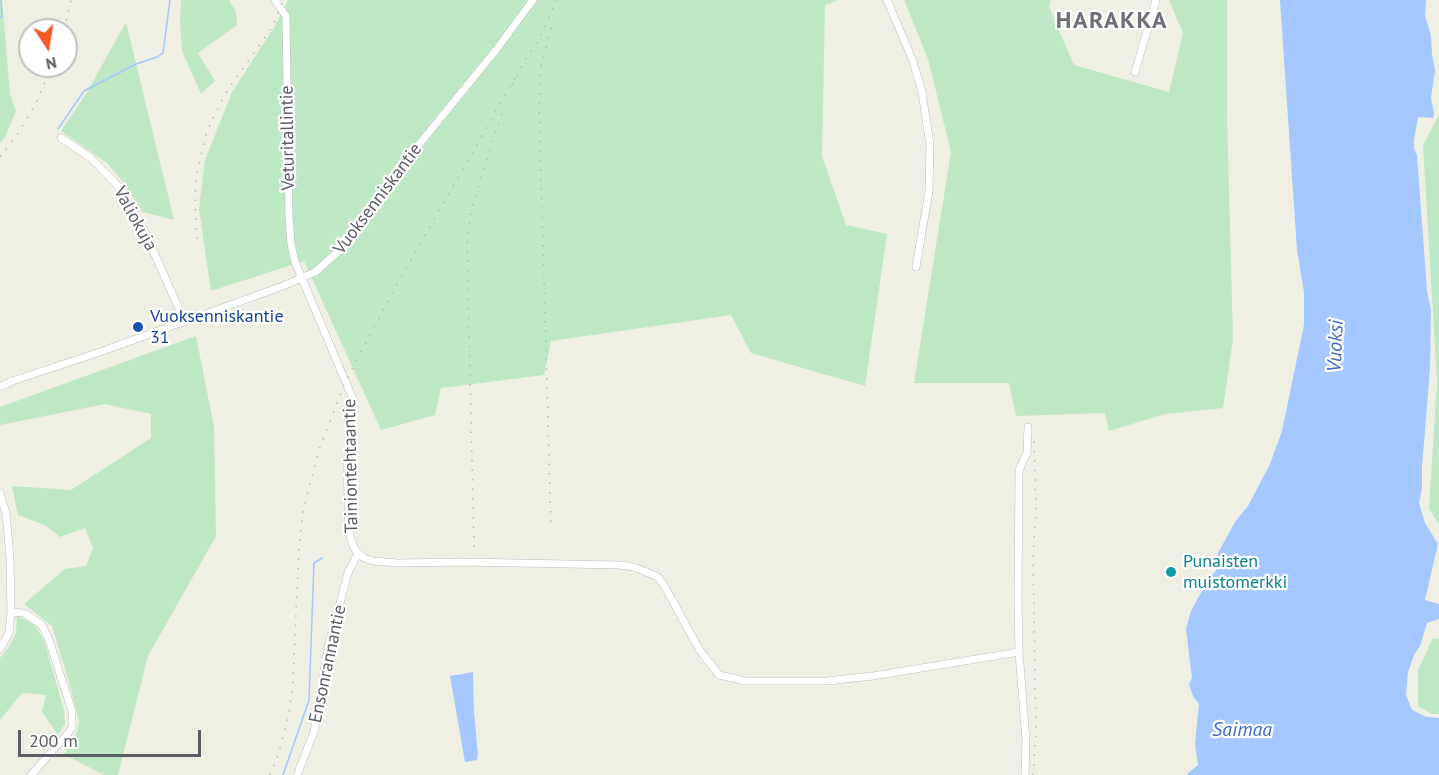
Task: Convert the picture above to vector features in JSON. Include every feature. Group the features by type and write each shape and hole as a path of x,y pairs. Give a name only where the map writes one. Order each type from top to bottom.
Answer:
{"street":[{"name":"Veturitallintie","path":"275,0 286,16 289,218 293,253 302,278"},
{"name":"Vuoksenniskantie","path":"0,387 315,272 340,250 399,169 496,50 533,0"},
{"path":"887,0 913,61 922,92 930,145 929,191 916,267"},
{"path":"1135,72 1156,0"},
{"name":"Valiokuja","path":"61,138 91,158 120,188 143,228 184,320"},
{"name":"Tainiontehtaantie","path":"302,278 352,397 347,464 349,532 358,554"},
{"path":"1025,775 1026,740 1017,599 1019,470 1027,453 1028,427"},
{"path":"0,493 6,513 11,612 9,633 0,649"},
{"path":"358,554 373,561 398,563 464,562 634,567 658,578 665,586 699,649 719,675 745,681 827,681 873,676 1019,652"},
{"name":"Ensonrannantie","path":"297,775 314,732 328,648 348,573 358,554"},
{"path":"11,612 24,614 42,625 49,640 73,719 69,732 31,775"}],"green space":[{"path":"0,0 2,0 10,94 16,111 0,143"},
{"path":"181,0 229,0 236,12 237,25 198,53 215,81 201,94 182,51"},
{"path":"288,0 838,0 825,5 822,156 846,225 887,234 865,386 751,353 731,315 551,341 544,375 441,388 435,415 381,430 304,261 211,291 199,209 205,160 232,92 275,26"},
{"path":"904,0 1051,0 1049,7 1074,65 1169,92 1183,33 1169,0 1227,0 1227,115 1233,339 1223,408 1165,414 1109,431 1105,413 1016,416 1009,383 914,383 951,152 928,59"},
{"path":"126,22 174,220 143,212 107,163 61,131 86,94"},
{"path":"1439,115 1439,524 1429,509 1437,382 1423,145"},
{"path":"196,336 214,427 216,536 148,656 118,775 104,775 64,754 76,735 79,721 70,686 52,626 24,604 65,569 86,566 93,548 85,528 60,537 45,525 18,515 12,486 71,490 151,438 151,414 105,404 0,425 0,407"},
{"path":"17,616 34,624 44,640 64,710 65,724 58,735 42,712 46,695 22,693 0,720 0,658 16,633"},
{"path":"1433,638 1439,639 1439,714 1432,714 1418,706 1418,670"}],"water":[{"path":"1280,0 1426,0 1425,15 1431,36 1435,70 1431,98 1434,113 1433,118 1418,117 1414,140 1427,291 1431,310 1430,368 1422,489 1419,503 1425,523 1438,544 1425,600 1439,604 1439,619 1427,623 1408,672 1406,695 1412,710 1426,717 1439,718 1439,775 1186,775 1198,765 1195,744 1199,704 1189,684 1192,678 1186,629 1191,611 1209,578 1216,571 1218,553 1235,522 1248,506 1270,464 1282,431 1304,325 1304,292 1297,250"},
{"path":"473,672 478,754 477,760 465,762 450,676"}],"waterway":[{"path":"0,17 2,16 1,0"},
{"path":"58,129 84,91 163,53 170,0"},
{"path":"283,775 309,700 314,563 322,558"}],"railway":[{"path":"67,18 71,0"},
{"path":"197,239 196,176 206,135 227,91 273,26 283,0"},
{"path":"513,85 523,63 539,39 557,0"},
{"path":"551,28 541,67 539,103 551,528"},
{"path":"0,157 17,135 36,103 47,78"},
{"path":"270,775 289,715 303,510 319,450 346,380 396,286 515,78"},
{"path":"474,547 467,241 471,211 503,110"},
{"path":"1033,775 1036,732 1034,440"}],"place":[{"name":"Vuoksenniskantie 31","path":"138,327"},
{"name":"Punaisten muistomerkki","path":"1171,572"}],"district":[{"name":"HARAKKA","path":"1112,21"}],"water label":[{"name":"Vuoksi","path":"1336,346"},
{"name":"Saimaa","path":"1242,730"}]}
